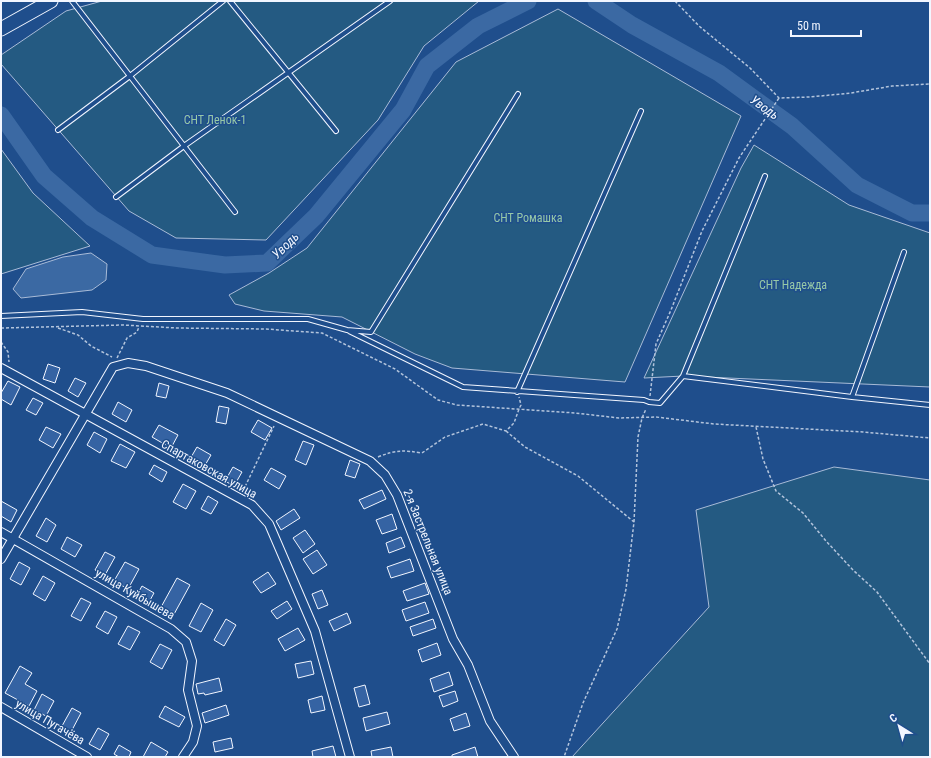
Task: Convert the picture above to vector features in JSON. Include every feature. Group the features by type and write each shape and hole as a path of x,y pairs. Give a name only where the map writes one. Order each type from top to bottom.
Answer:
{"main road":[{"path":"1,29 51,1"}],"street":[{"name":"2-я Застрельная улица","path":"86,414 113,367 128,363 146,366 227,393 370,461 385,475 397,495 453,639 468,665 490,721 514,757"},
{"name":"Спартаковская улица","path":"1,368 252,505 269,524 315,631 350,757"},
{"path":"1,559 86,414"},
{"name":"улица Куйбышева","path":"1,532 172,628 186,642 192,661 188,690 197,726 192,742 183,757"},
{"name":"улица Пугачёва","path":"1,707 86,757"}],"lane":[{"path":"72,1 235,212"},
{"path":"58,130 130,76 223,1"},
{"path":"230,1 336,131"},
{"path":"116,197 184,146 390,1"},
{"path":"347,330 371,332 518,94"},
{"path":"517,392 641,110"},
{"path":"1,316 82,312 143,319 308,319 347,330 463,387 644,400 660,403 683,376 765,176"},
{"path":"852,397 904,252"},
{"path":"683,376 930,405"}],"path":[{"path":"675,1 699,26 750,68 779,98 810,97 851,93 892,86 930,84"},
{"path":"564,757 583,703 617,629 626,589 634,522 638,437 642,418 649,402 656,344 702,231 739,158 779,98"},
{"path":"1,328 123,325 177,328 266,328 322,333 395,370 438,400 458,405 575,413 619,418 656,418 714,424 863,432 930,438"},
{"path":"56,327 78,335 91,346 116,359 127,338 138,332 139,326"},
{"path":"1,342 8,352 10,373"},
{"path":"506,432 514,423 521,405 517,392"},
{"path":"240,498 278,418"},
{"path":"370,461 389,453 406,451 422,453 445,437 483,424 506,432 525,447 578,476 634,522"},
{"path":"756,426 763,458 776,491 802,513 853,570 877,592 930,664"}],"green space":[{"name":"СНТ Ленок-1","path":"102,1 479,1 424,46 378,120 266,240 176,238 129,211 1,64 1,55 66,11"},
{"name":"СНТ Ромашка","path":"558,9 741,116 625,382 452,368 415,354 342,317 264,311 235,304 229,295 269,273 307,248 456,62"},
{"name":"СНТ Надежда","path":"754,145 849,205 930,233 930,387 683,376 644,378 741,168"},
{"path":"1,149 33,193 90,246 1,274"},
{"path":"834,467 930,480 930,757 572,757 709,607 696,510"}],"shaded area":[{"path":"91,253 107,264 106,280 92,290 21,298 13,289 26,269 63,257"}],"building":[{"path":"48,364 60,368 55,383 43,379"},
{"path":"75,378 86,383 78,397 68,391"},
{"path":"8,381 20,387 11,405 1,399 1,393"},
{"path":"159,383 169,386 166,398 156,396"},
{"path":"33,398 43,403 36,415 26,410"},
{"path":"118,402 132,410 126,422 112,414"},
{"path":"219,406 229,408 226,424 216,422"},
{"path":"258,420 272,428 265,440 251,432"},
{"path":"159,425 178,435 171,448 152,437"},
{"path":"46,427 61,434 53,448 39,440"},
{"path":"94,432 107,439 100,453 87,445"},
{"path":"303,441 314,445 306,465 295,460"},
{"path":"120,444 135,452 126,468 111,461"},
{"path":"197,447 211,455 204,467 190,459"},
{"path":"350,460 360,464 355,478 345,475"},
{"path":"154,465 167,472 162,482 149,474"},
{"path":"233,467 242,472 234,486 225,481"},
{"path":"271,468 286,476 279,489 264,480"},
{"path":"183,484 196,491 186,509 173,502"},
{"path":"382,490 386,499 364,509 359,500"},
{"path":"208,496 218,502 211,514 201,509"},
{"path":"1,501 17,510 11,522 1,516"},
{"path":"294,509 300,518 281,530 276,521"},
{"path":"392,514 397,529 382,534 376,520"},
{"path":"46,518 56,525 47,542 36,536"},
{"path":"305,530 315,544 303,553 293,538"},
{"path":"67,537 82,545 75,557 61,549"},
{"path":"401,537 405,547 389,553 386,543"},
{"path":"317,550 327,565 313,574 303,559"},
{"path":"105,552 115,557 105,575 95,570"},
{"path":"410,559 414,571 391,578 387,567"},
{"path":"19,562 30,568 21,585 10,579"},
{"path":"125,562 139,569 128,589 114,581"},
{"path":"268,572 276,584 261,593 253,582"},
{"path":"43,576 55,583 45,601 33,594"},
{"path":"177,578 190,585 173,616 160,609"},
{"path":"425,583 429,594 407,601 403,591"},
{"path":"142,586 154,593 149,602 137,595"},
{"path":"322,590 328,605 318,609 312,594"},
{"path":"81,598 91,603 81,621 71,616"},
{"path":"287,601 292,609 277,619 271,611"},
{"path":"425,602 429,613 406,621 402,610"},
{"path":"201,603 213,610 201,632 189,626"},
{"path":"105,611 117,617 108,634 96,627"},
{"path":"347,613 351,623 334,631 329,621"},
{"path":"226,619 236,625 224,646 214,640"},
{"path":"433,619 436,628 413,636 410,627"},
{"path":"128,626 140,632 130,650 118,644"},
{"path":"298,628 305,640 285,651 278,639"},
{"path":"437,643 441,655 422,662 418,650"},
{"path":"160,644 172,650 162,669 150,662"},
{"path":"311,661 314,674 298,678 295,664"},
{"path":"20,666 32,673 25,684 37,691 29,706 5,693"},
{"path":"449,672 453,685 434,692 430,679"},
{"path":"219,678 222,691 205,695 204,693 198,694 196,684"},
{"path":"365,685 370,704 359,707 354,688"},
{"path":"455,691 458,701 443,707 439,696"},
{"path":"42,694 54,701 46,716 34,710"},
{"path":"322,696 325,710 311,713 308,700"},
{"path":"226,705 229,715 205,723 202,713"},
{"path":"165,706 185,717 179,727 159,717"},
{"path":"72,708 81,713 71,732 62,726"},
{"path":"387,712 390,724 366,731 363,718"},
{"path":"466,713 470,726 454,731 450,719"},
{"path":"98,728 109,734 100,750 89,744"},
{"path":"231,738 233,748 215,752 213,742"},
{"path":"151,742 168,752 165,757 143,757"},
{"path":"119,745 131,752 129,757 119,757 114,754"},
{"path":"333,746 336,757 313,757 312,751"},
{"path":"391,747 393,757 372,757 371,751"},
{"path":"475,747 478,757 452,757 452,755"}],"waterway":[{"name":"Уводь","path":"1,115 44,176 92,218 152,255 225,265 267,263 316,216 403,110 427,66 478,26 528,1"},
{"name":"Уводь","path":"596,1 632,25 719,73 792,126 857,185 912,213 930,213"}]}
